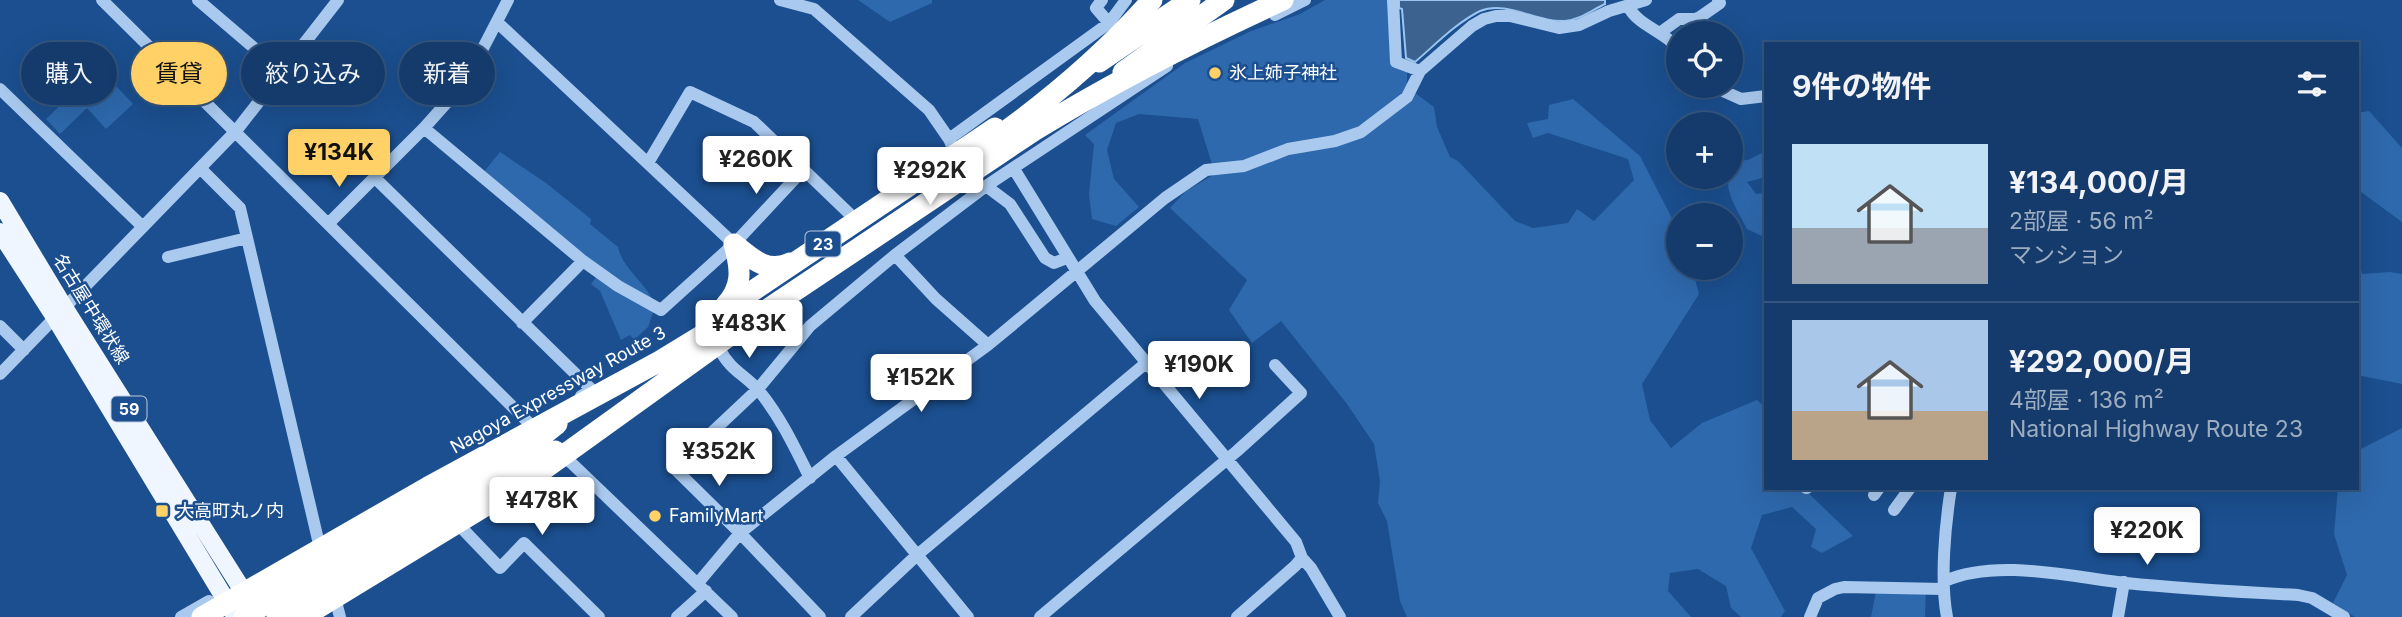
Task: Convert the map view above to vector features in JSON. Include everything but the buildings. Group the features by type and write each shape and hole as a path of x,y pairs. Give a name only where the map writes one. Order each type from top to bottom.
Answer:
{"highway":[{"path":"1112,49 1119,22 1137,0"},
{"name":"Nagoya Expressway Route 3","path":"202,617 428,487 703,335 996,138 1051,97 1112,49 1152,0"},
{"path":"1112,49 1178,0"},
{"name":"23","path":"277,617 806,256 856,221 952,146 1190,0"},
{"name":"23","path":"291,617 456,522 543,467 558,450 719,348 1039,131 1224,0"},
{"path":"303,617 536,475 750,321 1083,100 1189,44 1278,8"},
{"path":"733,244 768,268 782,267 806,256"},
{"path":"717,315 734,296 741,277 733,244"},
{"name":"23","path":"234,606 534,442 558,450"}],"main road":[{"name":"名古屋中環状線","path":"0,201 60,314 234,606 259,617"},
{"name":"名古屋中環状線","path":"0,232 60,314"}],"street":[{"path":"102,0 328,224 534,442"},
{"path":"198,0 247,42"},
{"path":"304,42 338,0"},
{"path":"328,224 424,128 466,81 508,0"},
{"path":"779,0 814,9 929,110 952,146 1109,23 1126,0"},
{"path":"1102,0 1096,8 1109,23"},
{"path":"1264,0 1278,8"},
{"path":"820,617 674,468 758,389 810,326 895,255 986,186 1159,71 1278,8 1306,0"},
{"path":"1393,0 1396,62 1420,71"},
{"path":"677,617 740,533 836,456 988,345 1165,198 1206,170 1244,166 1288,149 1335,141 1361,132 1408,97 1420,71 1472,26 1484,19 1510,16 1559,28 1579,25 1609,11 1646,0"},
{"path":"1661,32 1679,19 1700,18 1720,3 1718,0"},
{"path":"1628,6 1631,13 1642,22 1666,37"},
{"path":"497,22 733,244"},
{"path":"0,89 143,227"},
{"path":"648,163 690,92 754,122 856,221"},
{"path":"1739,98 1764,96"},
{"path":"0,374 236,131 256,105"},
{"path":"424,128 583,261 618,286 661,310 733,244 803,170"},
{"path":"200,168 240,208 318,544"},
{"path":"1014,169 1095,301 1296,542 1302,558 1311,568 1340,617"},
{"path":"181,617 234,606 318,544 534,442 592,390 374,177"},
{"path":"986,186 1010,204 1045,258 1054,263 1067,258"},
{"path":"168,257 247,238"},
{"path":"895,255 936,299 988,345"},
{"path":"522,323 583,261"},
{"path":"0,326 24,350"},
{"path":"719,348 726,362 758,389 780,419 810,478"},
{"path":"851,617 916,556 1146,363"},
{"path":"1040,617 1301,393 1275,365"},
{"path":"558,450 732,617"},
{"path":"836,456 968,617"},
{"path":"1894,510 1909,490"},
{"path":"1947,617 1944,585 1951,490"},
{"path":"456,522 500,568 524,543 599,617"},
{"path":"1237,617 1302,558"},
{"path":"1810,617 1818,598 1835,589 1944,585 1988,571 2015,570 2124,582 2298,595 2312,598 2344,617"},
{"path":"2118,617 2124,582"},
{"path":"333,591 340,617"}],"shaded area":[{"path":"858,0 932,0 932,3 890,22"},
{"path":"1325,0 1388,0 1391,63 1407,69 1407,87 1434,107 1437,127 1450,157 1458,161 1515,221 1533,228 1568,223 1577,209 1594,221 1634,180 1628,159 1548,133 1533,138 1527,123 1548,119 1549,105 1573,99 1640,156 1666,207 1666,280 1695,280 1699,294 1642,384 1650,420 1671,448 1702,423 1757,400 1764,406 1764,490 1805,490 1853,536 1822,553 1811,547 1816,529 1792,507 1762,515 1751,548 1785,611 1781,617 1741,617 1731,608 1726,586 1698,569 1670,573 1668,591 1691,617 1407,617 1400,601 1387,521 1378,503 1380,481 1374,444 1347,404 1281,321 1252,343 1229,310 1247,280 1170,208 1186,191 1215,174 1198,119 1139,114 1116,123 1107,150 1114,179 1139,207 1116,226 1092,219 1089,194 1094,144 1085,135 1185,63 1251,31 1300,14"},
{"path":"1399,0 1605,0 1605,4 1580,17 1565,21 1544,19 1501,8 1480,11 1454,28 1415,62 1406,58"},
{"path":"117,87 132,105 106,129 87,108 60,134 46,119 61,105 117,105"},
{"path":"2369,111 2402,148 2402,222 2359,190 2359,113"},
{"path":"500,152 546,183 591,219 590,224 618,247 624,262 654,303 619,284 483,173"},
{"path":"1764,152 1764,176 1747,182 1756,194 1764,193 1764,237 1747,229 1743,221 1743,203 1734,203 1729,191 1743,189 1743,160"},
{"path":"2359,259 2362,274 2402,274 2402,384 2359,375"},
{"path":"597,276 654,310 648,327 634,340 630,335 621,340 600,291 591,284"},
{"path":"2402,428 2402,617 2355,617 2333,603 2347,575 2334,534 2338,490 2359,490 2359,450"},
{"path":"1926,588 1925,617 1871,617 1876,591"}],"place":[{"name":"氷上姉子神社","path":"1215,73"},
{"name":"大高町丸ノ内","path":"162,511"},
{"name":"FamilyMart","path":"655,516"}]}
